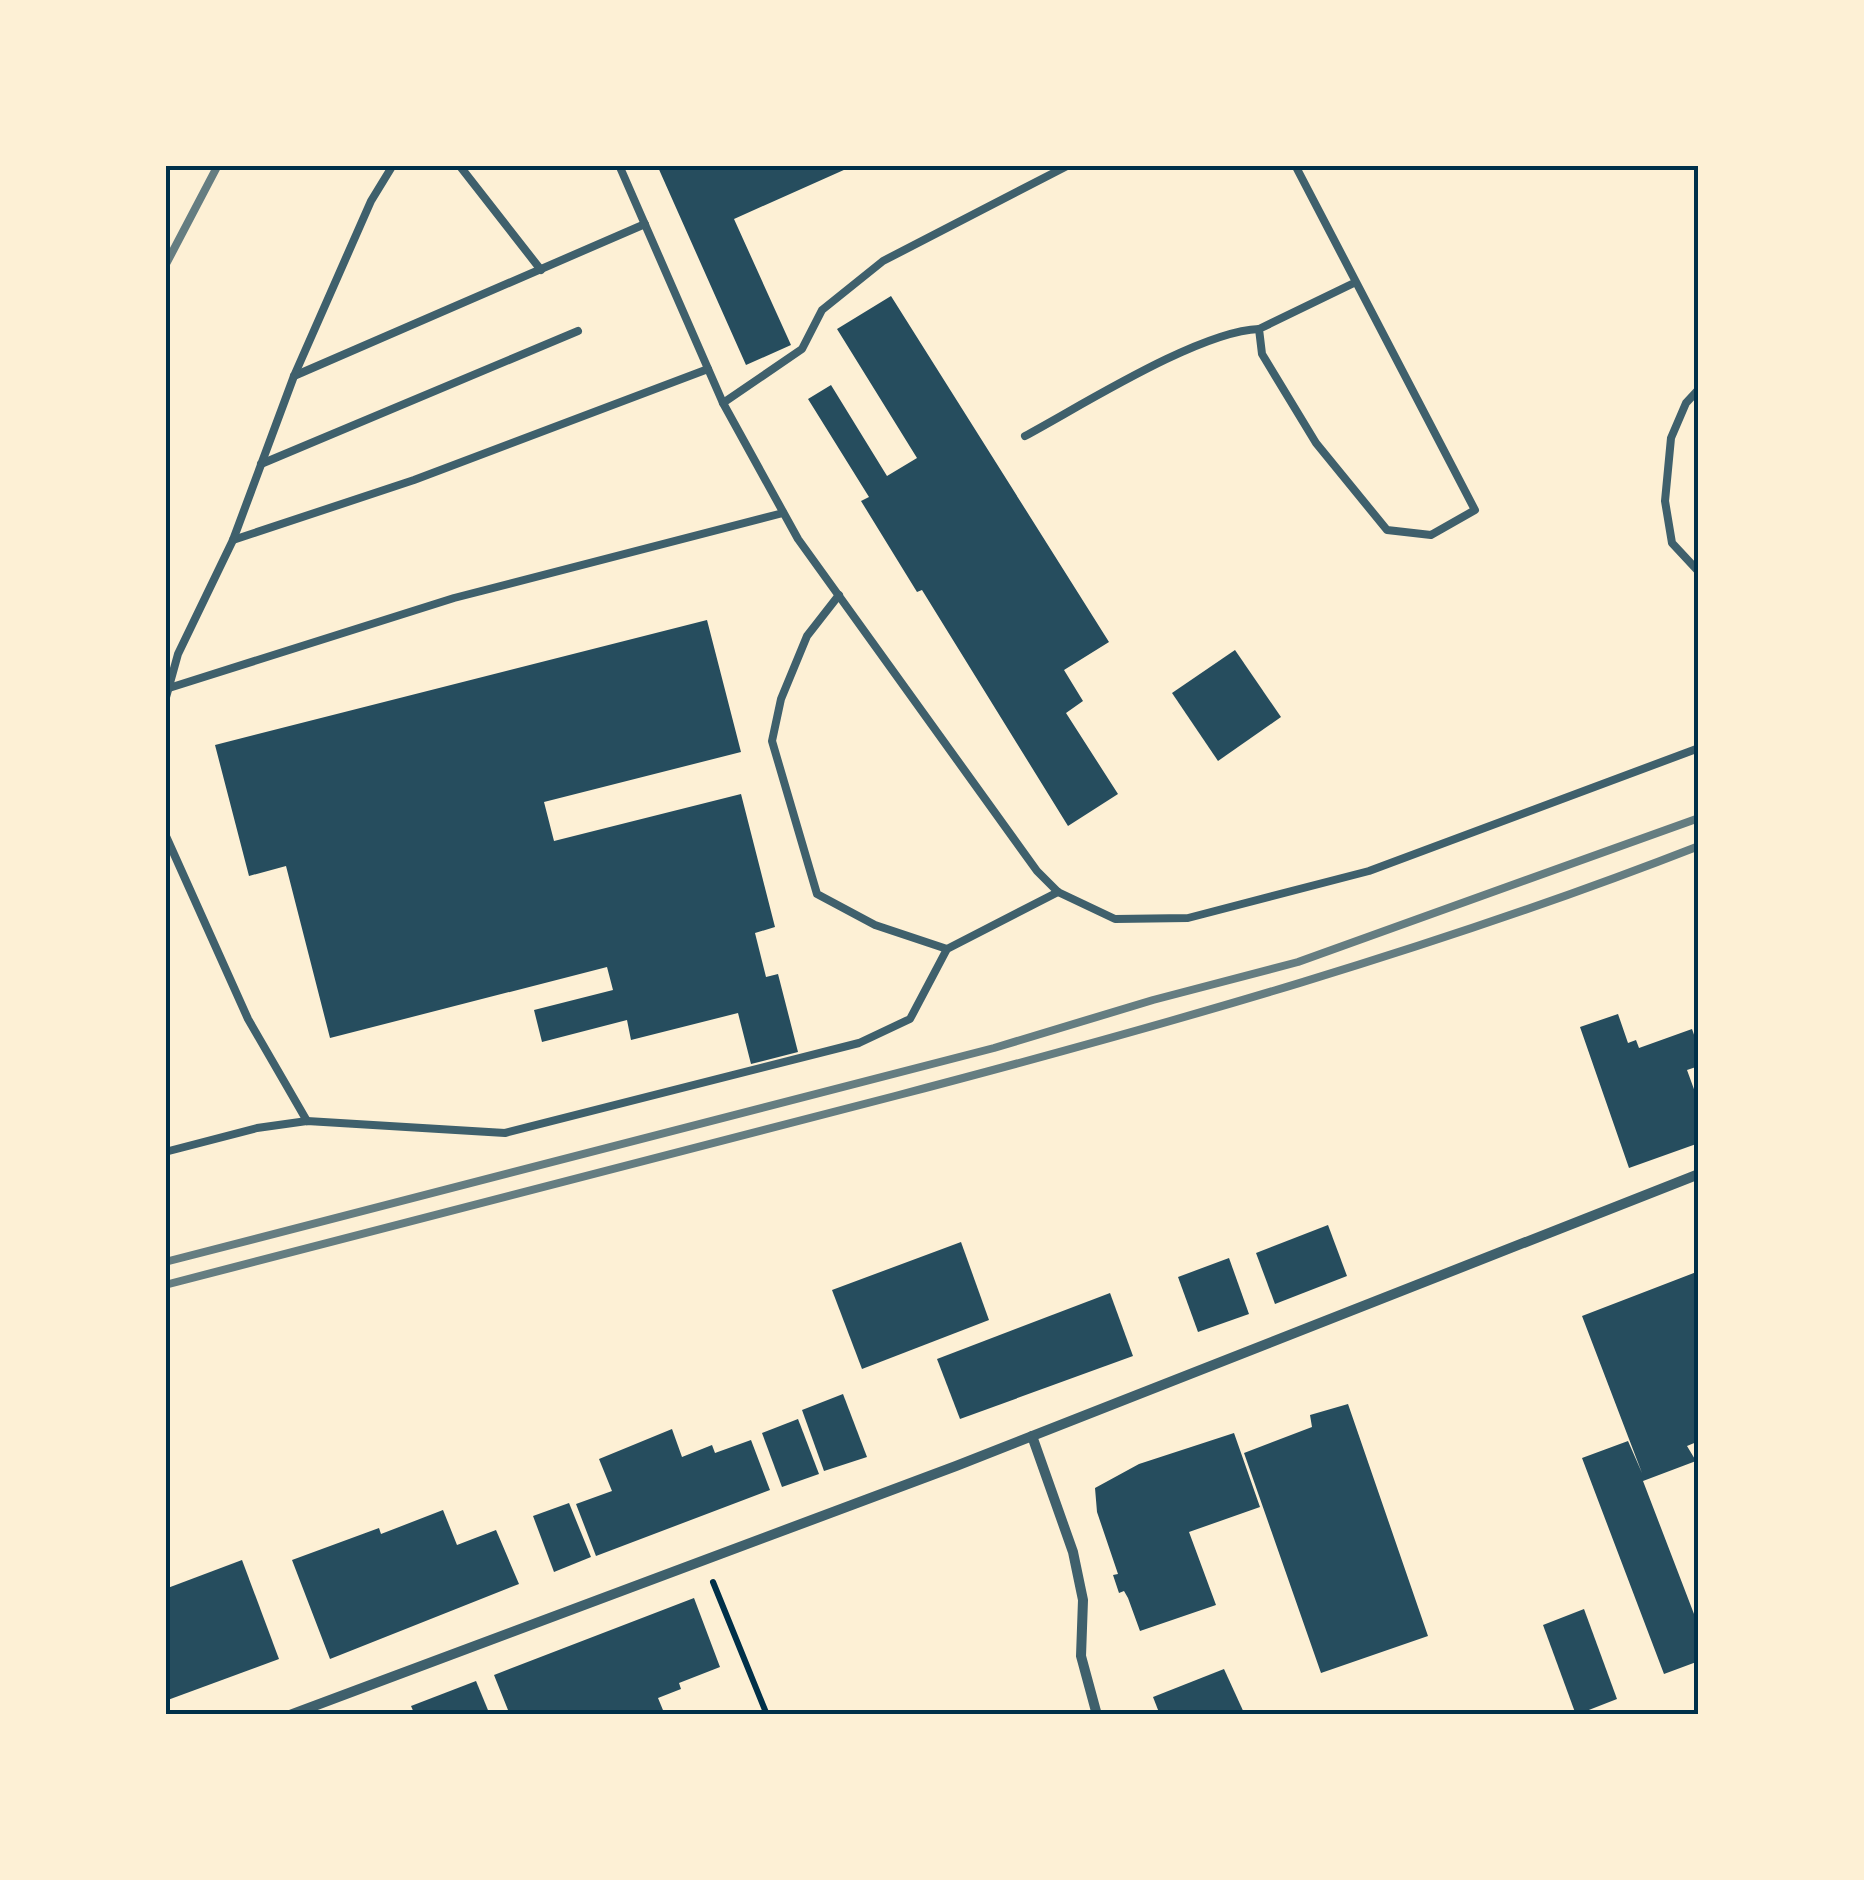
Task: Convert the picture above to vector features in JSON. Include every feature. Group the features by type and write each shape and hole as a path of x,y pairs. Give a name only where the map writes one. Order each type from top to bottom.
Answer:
{"street":[{"path":"290,1715 705,1562 1699,1174"},
{"path":"1032,1436 1073,1552 1083,1600 1080,1656 1097,1715"}],"lane":[{"path":"165,701 178,654 234,540 294,376 371,202 393,165"},
{"path":"459,165 541,270"},
{"path":"619,165 723,403 798,538 1037,871 1058,892 1115,919 1188,918 1369,870 1699,748"},
{"path":"723,403 802,349 822,310 883,261 1068,165"},
{"path":"1258,330 1262,354 1316,443 1388,530 1431,535 1476,510 1295,165"},
{"path":"294,376 645,224"},
{"path":"1024,436 1186,350 1242,330 1258,330 1356,282"},
{"path":"261,464 578,331"},
{"path":"234,540 414,480 708,368"},
{"path":"1699,389 1686,404 1672,438 1665,501 1672,543 1699,572"},
{"path":"169,688 454,598 783,512"},
{"path":"839,595 807,636 781,700 772,741 816,894 875,925 946,949"},
{"path":"165,834 248,1019 307,1121"},
{"path":"165,1152 257,1128 307,1121 505,1133 859,1043 910,1019 946,949 1058,892"}],"path":[{"path":"705,1562 768,1715"}],"building":[{"path":"657,165 855,165 734,219 791,345 746,365"},
{"path":"891,296 1109,642 1064,670 1083,701 1066,713 1118,794 1068,826 922,590 917,592 861,501 869,497 808,399 831,385 887,476 917,458 837,329"},
{"path":"707,620 741,752 544,802 554,841 741,794 775,927 755,933 766,977 778,974 798,1052 751,1064 738,1013 631,1040 627,1020 542,1042 534,1010 613,990 607,967 330,1038 286,866 249,876 215,745"},
{"path":"1235,650 1281,717 1218,761 1172,693"},
{"path":"1618,1014 1628,1043 1636,1040 1639,1048 1692,1029 1699,1049 1699,1066 1687,1070 1699,1103 1699,1143 1629,1168 1580,1027"},
{"path":"1328,1225 1347,1276 1275,1304 1256,1253"},
{"path":"961,1242 989,1320 862,1369 832,1290"},
{"path":"1229,1258 1249,1314 1198,1332 1178,1277"},
{"path":"1699,1271 1699,1441 1687,1446 1696,1461 1643,1481 1699,1627 1699,1661 1664,1674 1582,1458 1628,1441 1642,1473 1582,1316"},
{"path":"1110,1293 1133,1356 960,1419 937,1359"},
{"path":"843,1394 867,1457 824,1471 802,1410"},
{"path":"1348,1404 1428,1636 1321,1673 1244,1453 1312,1427 1310,1415"},
{"path":"798,1419 819,1474 782,1487 762,1433"},
{"path":"672,1429 682,1457 712,1445 715,1453 751,1440 770,1490 596,1556 576,1504 612,1491 599,1459"},
{"path":"1234,1433 1260,1507 1189,1532 1216,1605 1140,1631 1128,1598 1124,1591 1119,1593 1113,1575 1118,1574 1097,1512 1095,1488 1139,1464"},
{"path":"569,1503 591,1557 554,1572 533,1516"},
{"path":"443,1510 457,1545 496,1530 519,1584 330,1659 292,1560 379,1528 381,1534"},
{"path":"242,1560 279,1659 165,1701 165,1589"},
{"path":"694,1598 720,1667 679,1683 681,1689 658,1698 665,1715 510,1715 494,1675"},
{"path":"1584,1609 1617,1699 1576,1715 1543,1625"},
{"path":"1224,1669 1245,1715 1160,1715 1153,1697"},
{"path":"476,1681 490,1715 415,1715 411,1706"}],"railway":[{"path":"165,169 167,165"},
{"path":"165,266 218,165"},
{"path":"165,1262 994,1048 1298,962 1699,818"},
{"path":"165,1285 1200,1013 1501,918 1699,846"}]}
